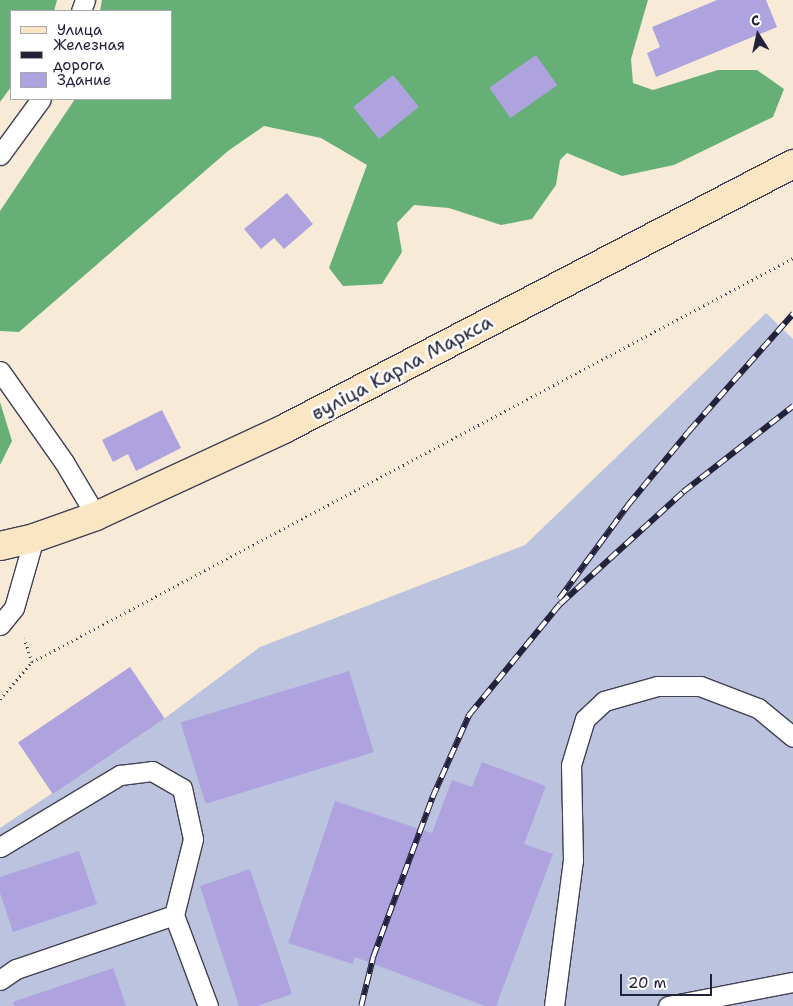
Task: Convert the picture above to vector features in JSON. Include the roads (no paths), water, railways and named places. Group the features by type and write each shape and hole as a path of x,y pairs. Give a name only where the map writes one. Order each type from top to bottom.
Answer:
{"main road":[{"name":"вуліца Карла Маркса","path":"0,546 34,538 96,516 284,429 793,164"}],"lane":[{"path":"0,155 40,100"},
{"path":"0,371 64,462 96,516"},
{"path":"0,625 14,608 34,538"},
{"path":"554,1006 574,860 571,765 585,719 604,701 656,686 700,686 758,708 793,737"},
{"path":"0,847 120,774 152,770 182,788 193,839 174,915 208,1006"},
{"path":"0,980 16,969 174,915"},
{"path":"668,1006 793,982"}],"railway":[{"path":"559,599 628,505 689,431 793,314"},
{"path":"361,1006 373,957 432,798 469,715 560,604 683,492 793,406"}]}
